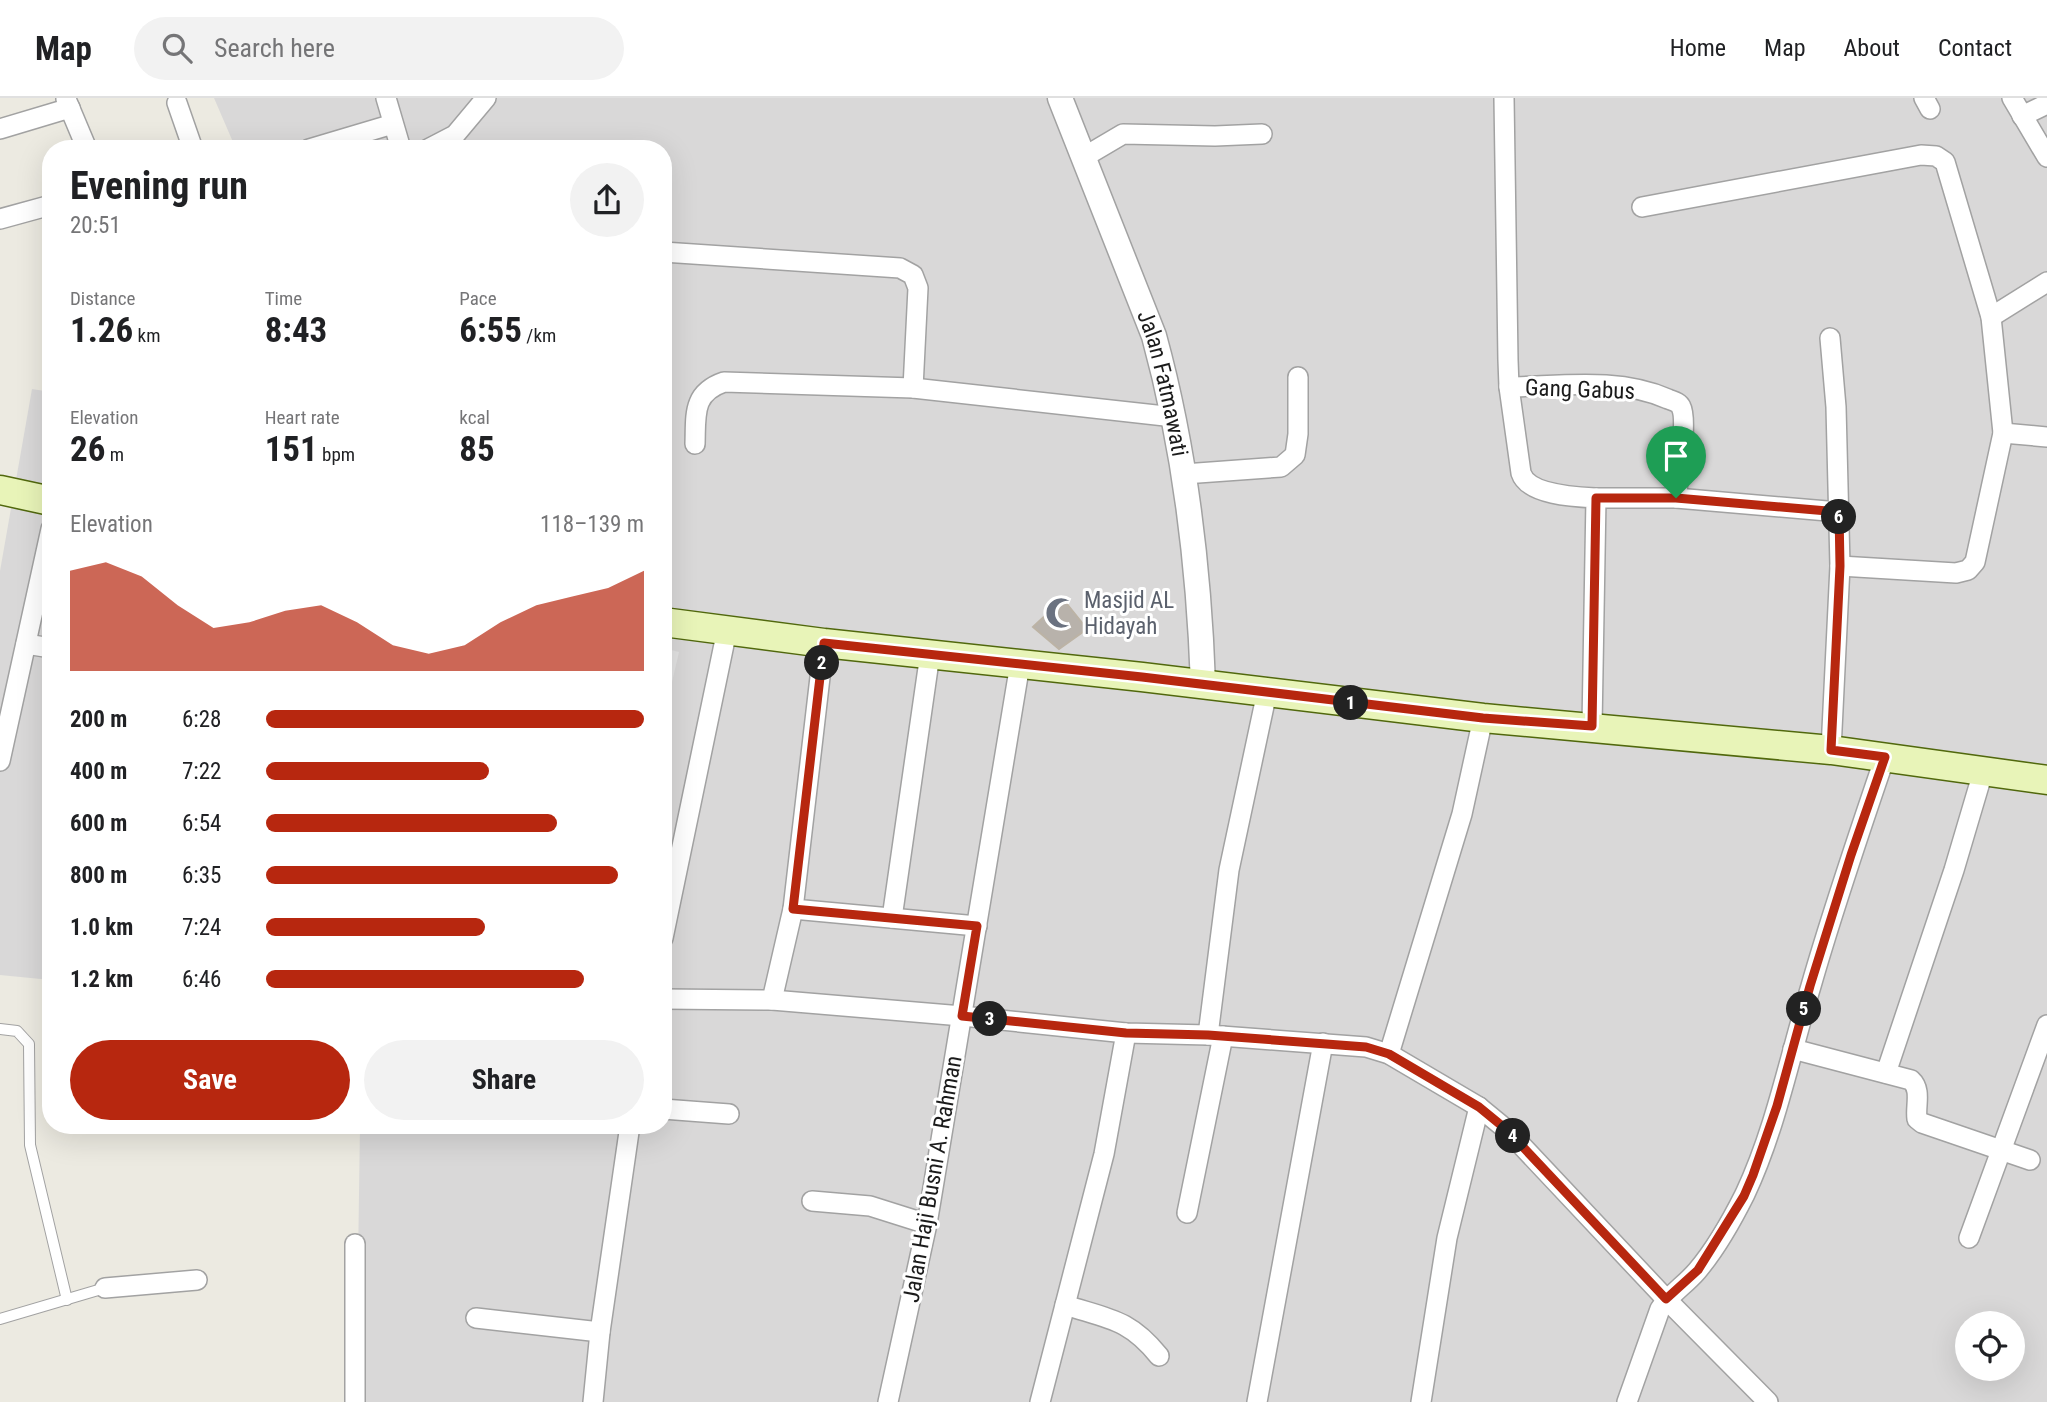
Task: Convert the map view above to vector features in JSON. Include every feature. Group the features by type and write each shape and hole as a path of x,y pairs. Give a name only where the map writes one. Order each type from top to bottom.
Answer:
{"main road":[{"path":"0,490 42,499"},
{"path":"672,623 1483,718 1831,750 2047,780"}],"street":[{"path":"386,98 398,140"},
{"path":"445,140 455,135 486,98"},
{"name":"Jalan Fatmawati","path":"1060,98 1154,336 1174,417 1184,474 1201,626 1203,684"},
{"path":"1504,98 1509,387 1523,479 1533,487 1568,496 1676,498 1839,512"},
{"path":"2012,98 2047,158"},
{"path":"0,129 68,103 83,140"},
{"path":"177,103 190,140"},
{"path":"2022,116 2047,104"},
{"path":"339,140 393,124"},
{"path":"1084,157 1123,134 1262,135"},
{"path":"1642,207 1921,155 1936,156 1945,162 1991,317 2003,433 1975,562 1968,570 1956,573 1840,566"},
{"path":"0,219 42,207"},
{"path":"672,253 900,268 913,275 918,288 913,388"},
{"path":"1991,317 2047,282"},
{"path":"1830,338 1836,407 1840,566 1831,750"},
{"path":"1184,474 1281,467 1295,454 1297,377"},
{"path":"695,444 697,406 710,387 724,382 913,388 1174,417"},
{"name":"Gang Gabus","path":"1509,387 1629,387 1656,393 1678,403 1682,408 1684,428 1676,498"},
{"path":"2003,433 2047,437"},
{"path":"1592,726 1596,498"},
{"path":"0,761 42,570"},
{"path":"672,895 727,630"},
{"path":"772,1000 793,909 824,643"},
{"path":"26,644 42,647"},
{"path":"892,918 930,654"},
{"name":"Jalan Haji Busni A. Rahman","path":"888,1402 927,1224 1020,664"},
{"path":"1187,1213 1215,1035 1233,850 1267,692"},
{"path":"1389,1054 1462,814 1483,718"},
{"path":"1628,1402 1654,1321 1666,1299 1698,1270 1744,1196 1777,1106 1847,868 1885,757"},
{"path":"1886,1073 1954,870 1983,772"},
{"path":"793,909 977,926"},
{"path":"672,999 772,1000 1126,1033 1215,1035 1323,1043 1366,1047 1389,1054 1479,1107 1520,1142 1666,1299 1768,1402"},
{"path":"1969,1238 2047,1025"},
{"path":"1040,1402 1104,1154 1126,1033"},
{"path":"1257,1402 1323,1043"},
{"path":"1793,1049 1912,1080 1916,1083 1917,1119 1922,1123 2030,1160"},
{"path":"1421,1402 1447,1238 1479,1107"},
{"path":"672,1111 729,1114"},
{"path":"593,1402 600,1332 629,1134"},
{"path":"812,1201 870,1206 927,1224"},
{"path":"355,1244 355,1402"},
{"path":"106,1288 197,1280"},
{"path":"1065,1305 1133,1328 1159,1356"},
{"path":"476,1318 600,1332"}],"lane":[{"path":"0,1029 17,1031 29,1044 30,1144 66,1300"},
{"path":"0,1319 106,1288"}],"shaded area":[{"path":"214,98 2047,98 2047,1402 356,1402 360,1134 672,1134 672,140 232,140"},
{"path":"32,389 42,391 42,979 0,975 0,571"},
{"path":"672,650 679,652 672,682"}],"building":[{"name":"Masjid AL Hidayah","path":"1063,599 1087,629 1059,649 1033,627"}],"place":[{"name":"Masjid AL Hidayah","path":"1061,613"}],"route":[{"path":"1596,498 1676,498 1839,512 1840,566 1831,750 1885,757 1851,855 1810,986 1777,1106 1753,1175 1744,1196 1698,1270 1666,1299 1507,1130 1479,1107 1389,1054 1366,1047 1323,1043 1208,1035 1126,1033 962,1016 977,926 793,909 824,643 1142,677 1362,705 1592,726 1596,498"}]}
